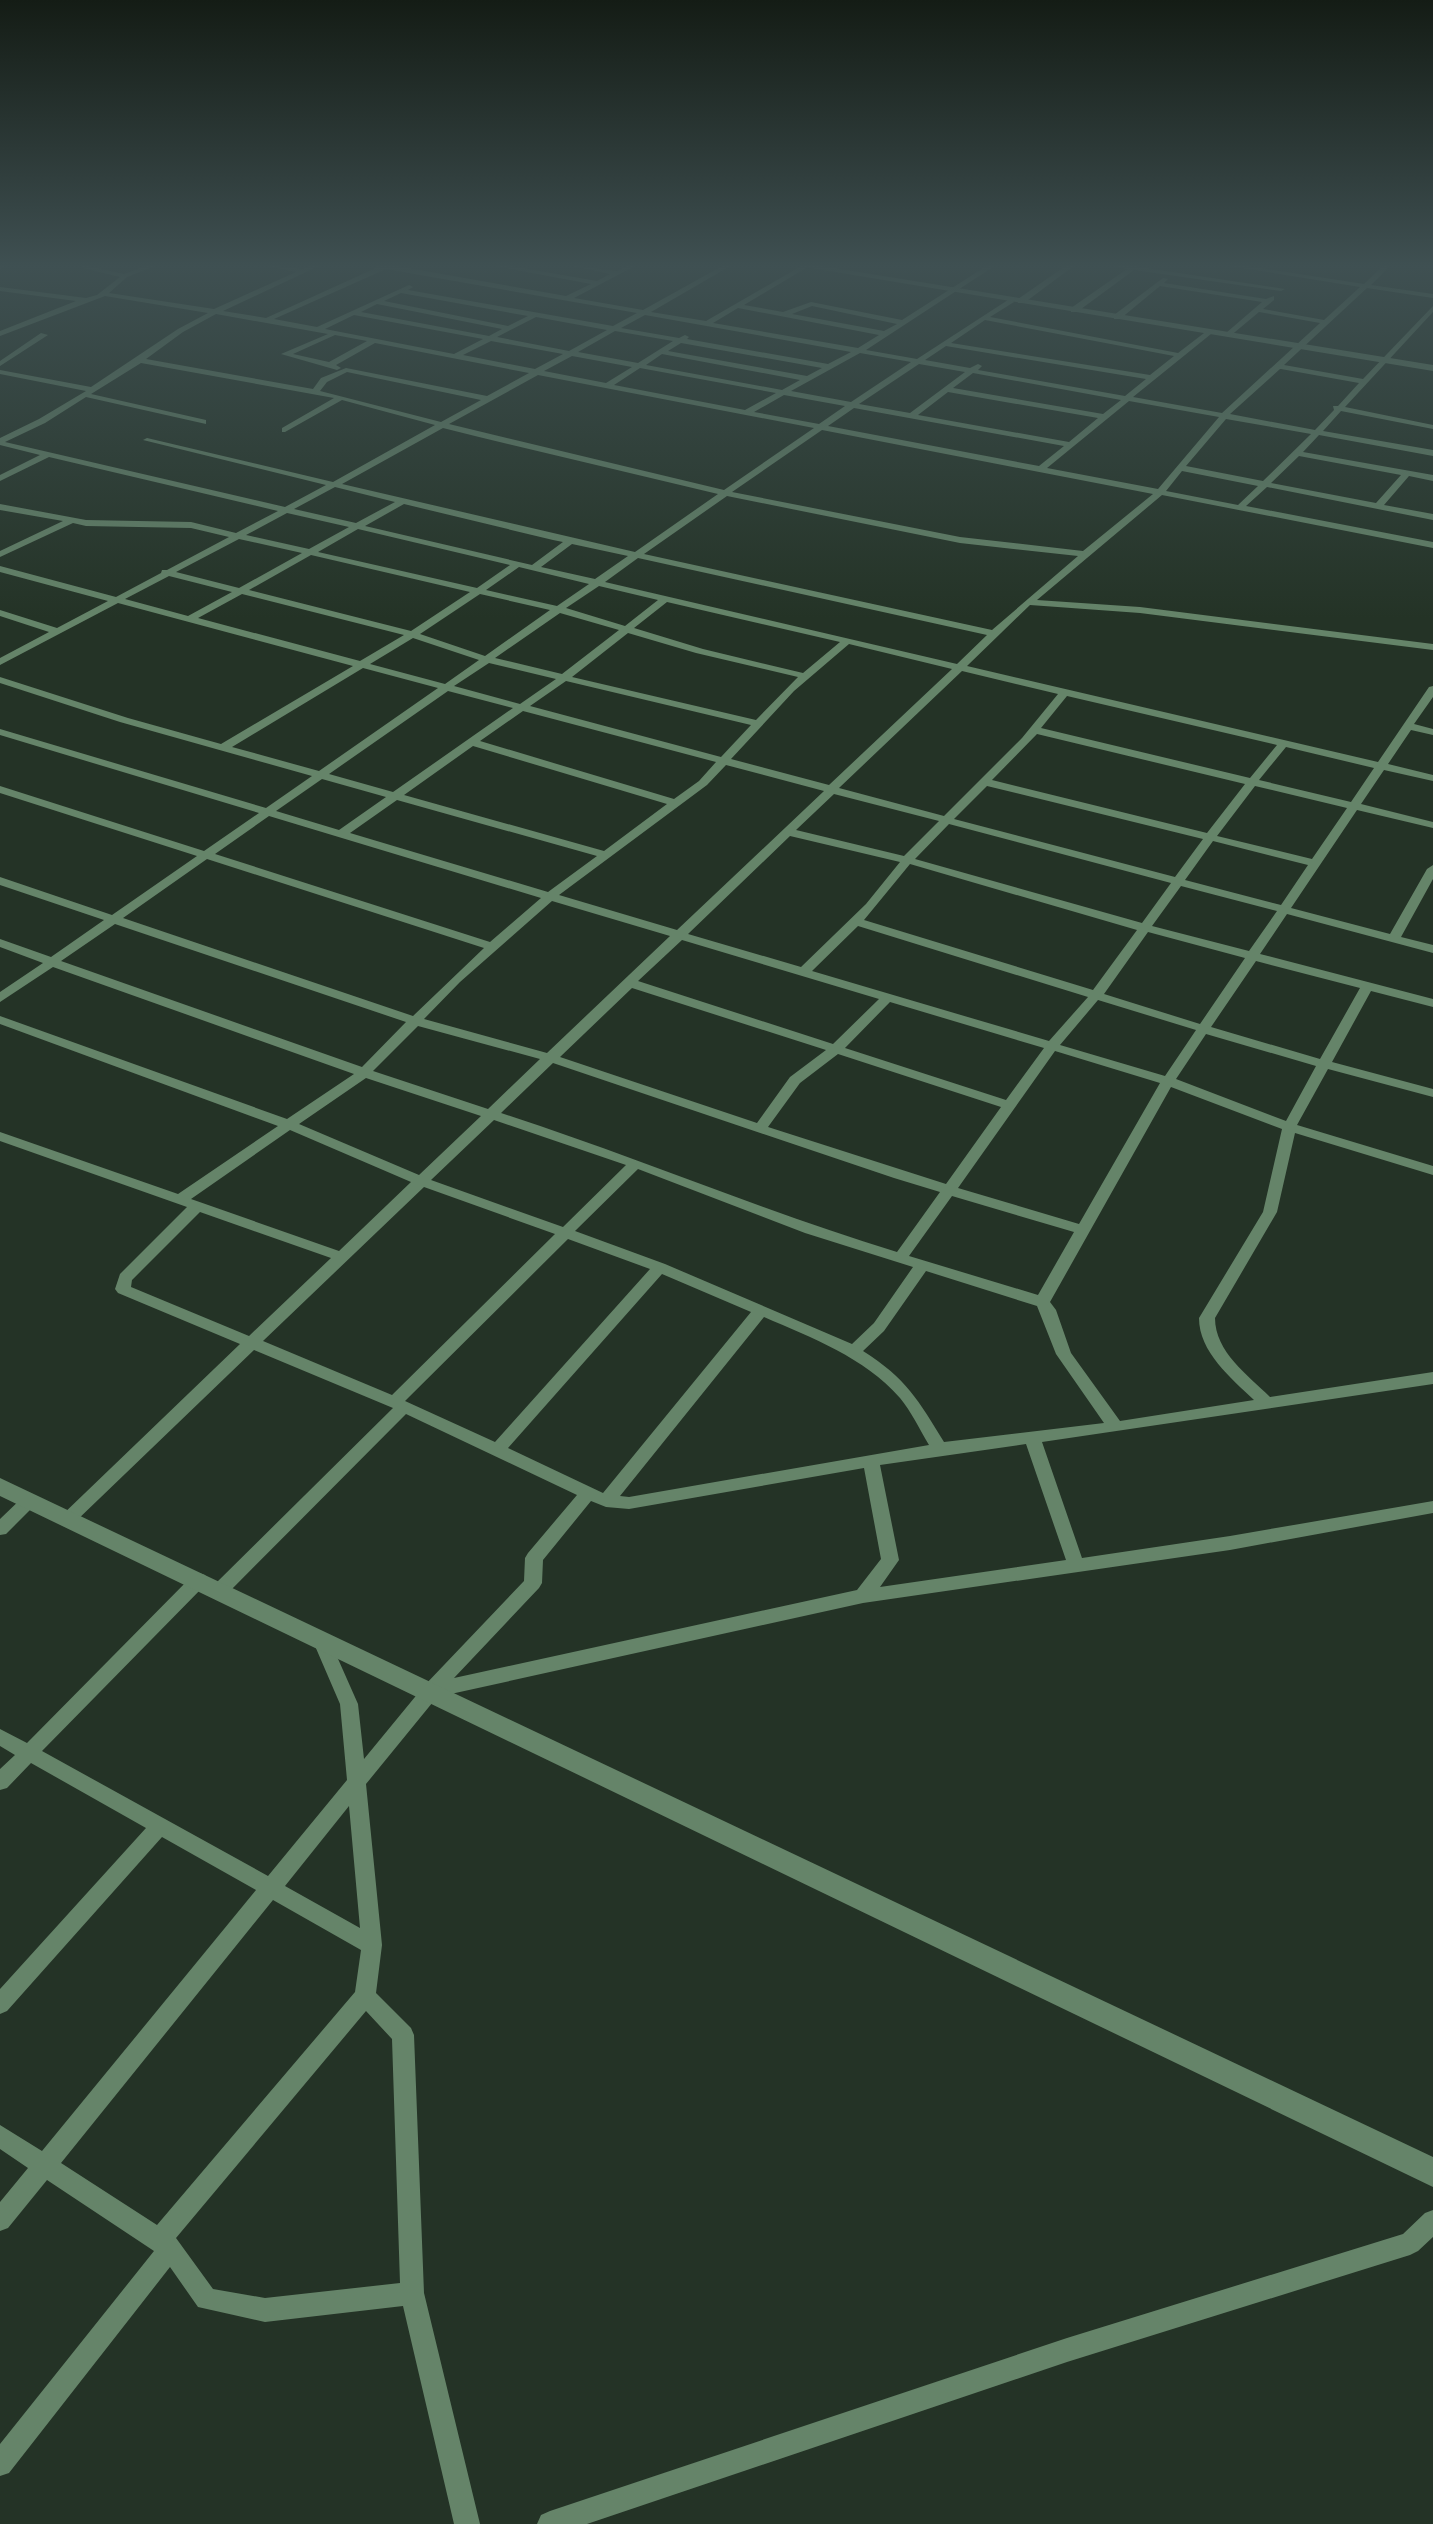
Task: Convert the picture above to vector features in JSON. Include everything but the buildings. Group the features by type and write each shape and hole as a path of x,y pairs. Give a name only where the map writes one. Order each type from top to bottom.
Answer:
{"street":[{"path":"46,383 203,422"},
{"path":"0,442 42,421 102,383"},
{"path":"264,383 728,494 960,540 1082,554"},
{"path":"314,392 322,383"},
{"path":"409,383 485,398"},
{"path":"0,662 335,484 513,383"},
{"path":"596,383 1431,542"},
{"path":"608,385 612,383"},
{"path":"736,383 1070,445"},
{"path":"746,412 802,383"},
{"path":"0,998 887,383"},
{"path":"911,416 957,383"},
{"path":"1044,383 1433,452"},
{"path":"1040,469 1146,383"},
{"path":"68,1518 1028,602 1159,492 1225,415 1262,383"},
{"path":"1239,508 1361,383"},
{"path":"948,390 1104,417"},
{"path":"285,430 340,398"},
{"path":"1336,408 1433,426"},
{"path":"147,440 570,541 996,634"},
{"path":"0,442 1433,778"},
{"path":"1373,467 1393,446"},
{"path":"1296,453 1433,478"},
{"path":"0,478 47,454"},
{"path":"1182,468 1433,517"},
{"path":"1377,507 1407,473"},
{"path":"188,620 402,502"},
{"path":"0,507 71,521 190,525 561,610 805,676"},
{"path":"0,554 71,521"},
{"path":"532,568 570,541"},
{"path":"222,748 518,564"},
{"path":"0,569 1433,949"},
{"path":"165,572 411,634 489,660 756,723"},
{"path":"0,586 20,574"},
{"path":"338,834 566,676 664,599"},
{"path":"1028,602 1140,610 1433,648"},
{"path":"0,613 57,630"},
{"path":"847,641 756,723 703,782 549,896 364,1073 190,1202 125,1278 122,1289 399,1404 597,1497 629,1503 940,1449 1116,1427 1433,1378"},
{"path":"0,680 222,748 602,854"},
{"path":"1042,1302 1168,1081 1433,689"},
{"path":"804,972 856,921 907,860 1034,730 1065,692"},
{"path":"1408,726 1433,732"},
{"path":"1034,730 1433,826"},
{"path":"0,732 1168,1081 1289,1127 1433,1171"},
{"path":"471,742 674,803"},
{"path":"900,1258 1052,1046 1097,994 1284,743"},
{"path":"985,782 1316,863"},
{"path":"0,790 493,947"},
{"path":"788,832 907,860 1433,1003"},
{"path":"1394,938 1427,891 1433,870"},
{"path":"0,881 415,1021 550,1058 949,1190 1083,1230"},
{"path":"856,921 1326,1065 1433,1093"},
{"path":"0,943 900,1258 1042,1302 1064,1354 1116,1427"},
{"path":"630,983 1009,1105"},
{"path":"1266,1403 1212,1344 1205,1329 1207,1318 1270,1212 1289,1127 1368,985"},
{"path":"761,1127 794,1080 835,1050 888,997"},
{"path":"0,1020 290,1125 421,1181 660,1267 853,1352 907,1394 940,1449"},
{"path":"0,1136 342,1256"},
{"path":"0,1782 399,1404 633,1166"},
{"path":"853,1352 880,1327 922,1265"},
{"path":"498,1449 660,1267"},
{"path":"0,2220 431,1691 533,1583 534,1558 597,1497 760,1310"},
{"path":"1032,1438 1076,1565"},
{"path":"863,1596 890,1560 871,1461"},
{"path":"0,1486 1433,2172"},
{"path":"0,1529 30,1500"},
{"path":"431,1691 863,1596 1230,1543 1433,1506"},
{"path":"0,2464 165,2244 365,1996 372,1945 349,1704 321,1639"},
{"path":"0,1737 372,1945"},
{"path":"0,2004 159,1826"},
{"path":"365,1996 403,2035 412,2293 466,2524"},
{"path":"0,2136 165,2244 206,2299 265,2310 412,2293"},
{"path":"550,2524 1067,2350 1410,2243 1433,2220"}]}
